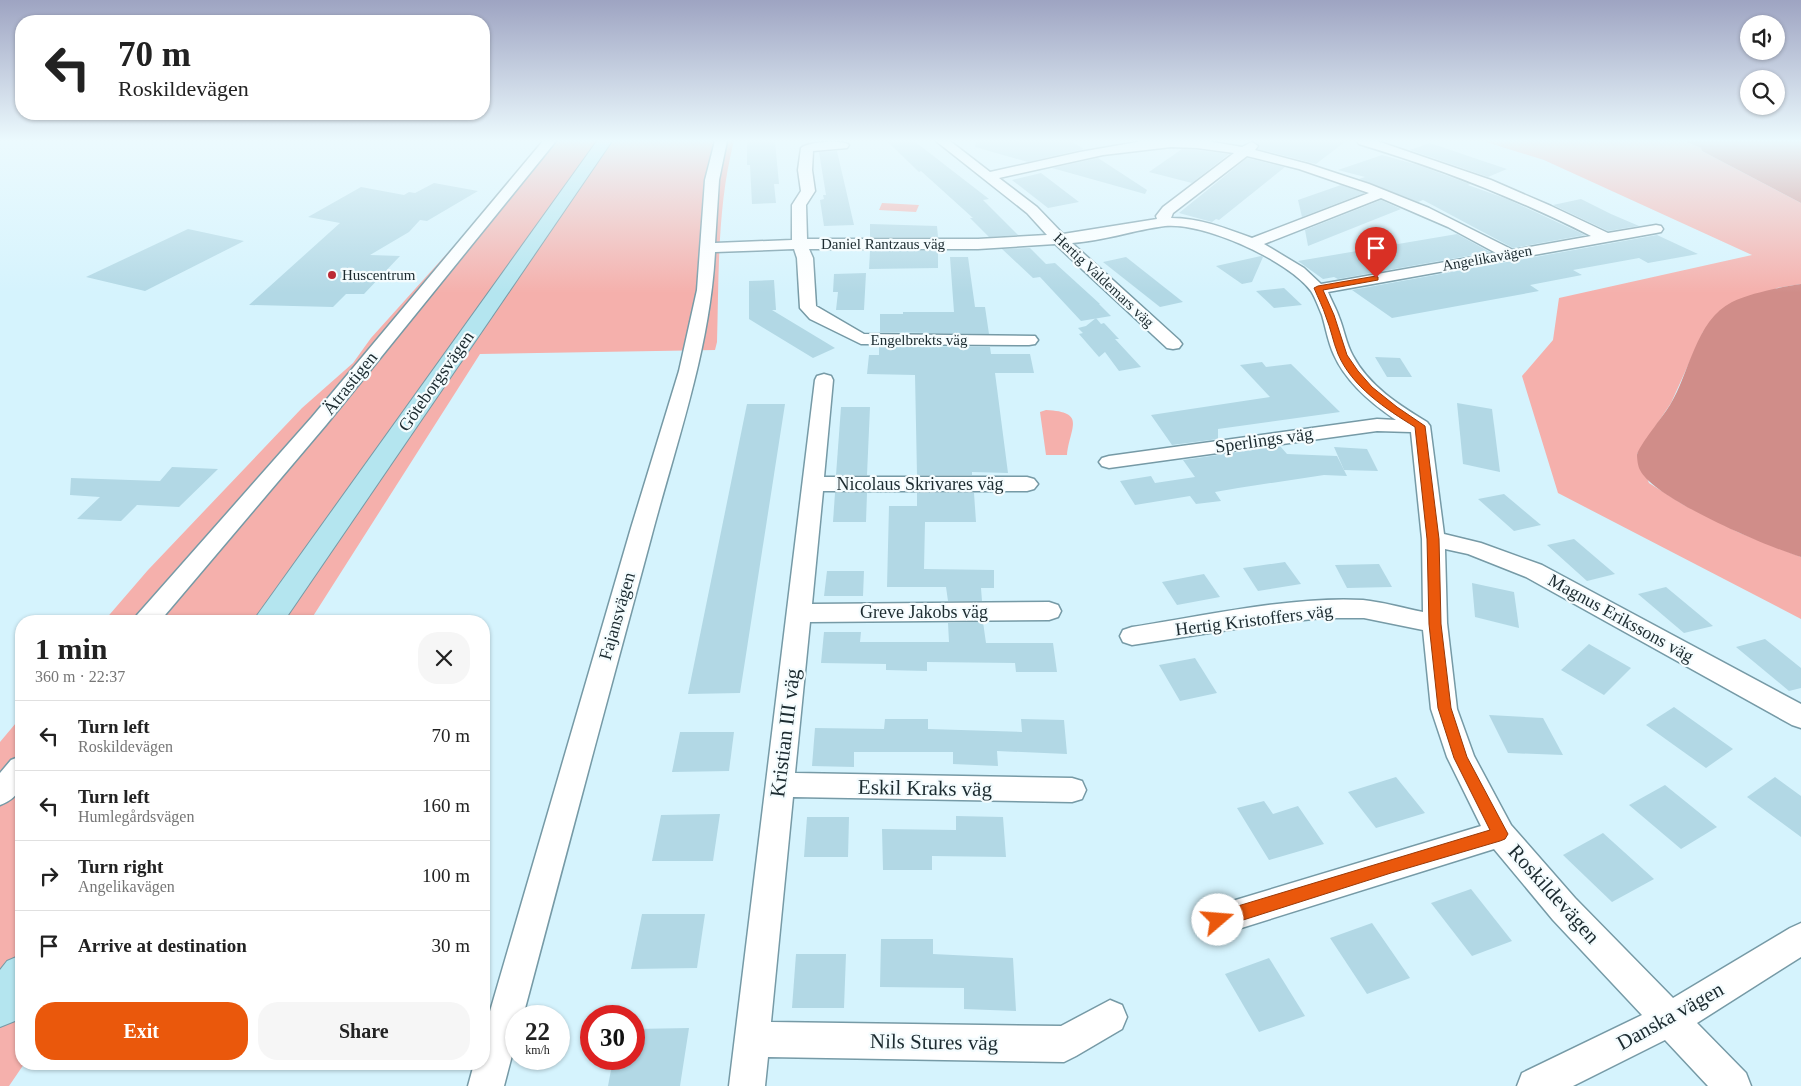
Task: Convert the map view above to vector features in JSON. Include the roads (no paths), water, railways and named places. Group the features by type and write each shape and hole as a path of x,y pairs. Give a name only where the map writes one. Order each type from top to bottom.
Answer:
{"main road":[{"name":"Göteborgsvägen","path":"272,615 569,192"},
{"path":"0,1006 15,984"}],"street":[{"name":"Ätrastigen","path":"151,615 318,421 508,192"},
{"name":"Fajansvägen","path":"486,1086 642,528 688,371 705,290 711,192"},
{"name":"Engelbrekts väg","path":"808,192 799,205 800,244 805,258 808,308 816,315 862,339 1029,340"},
{"name":"Hertig Valdemars väg","path":"1009,192 1032,210 1059,239 1173,344"},
{"path":"1166,222 1163,216 1168,210 1192,192"},
{"path":"1252,243 1381,192 1458,225 1510,254"},
{"path":"1508,192 1605,237"},
{"name":"Daniel Rantzaus väg","path":"707,248 800,244 967,245 1076,238 1166,222 1186,222 1203,225 1252,243 1298,271 1318,288"},
{"name":"Angelikavägen","path":"1318,288 1656,229"},
{"path":"1318,288 1330,315 1342,355 1354,372 1369,389 1393,409 1420,426"},
{"name":"Kristian III väg","path":"747,1086 824,380"},
{"name":"Sperlings väg","path":"1109,462 1359,427 1377,425 1420,426"},
{"name":"Roskildevägen","path":"1420,426 1433,539 1435,624 1444,708 1461,758 1500,834 1564,909 1733,1086"},
{"name":"Nicolaus Skrivares väg","path":"813,484 1027,484"},
{"name":"Magnus Erikssons väg","path":"1433,539 1473,548 1534,571 1801,717"},
{"name":"Hertig Kristoffers väg","path":"1132,636 1267,615 1322,609 1364,609 1435,624"},
{"name":"Greve Jakobs väg","path":"799,613 1050,611"},
{"path":"0,794 15,775"},
{"name":"Eskil Kraks väg","path":"779,785 1072,790"},
{"path":"1218,920 1500,834"},
{"name":"Danska vägen","path":"1536,1086 1671,1019 1801,939"},
{"name":"Nils Stures väg","path":"751,1039 1064,1044 1110,1017"}],"place":[{"name":"Huscentrum","path":"332,275"}]}
